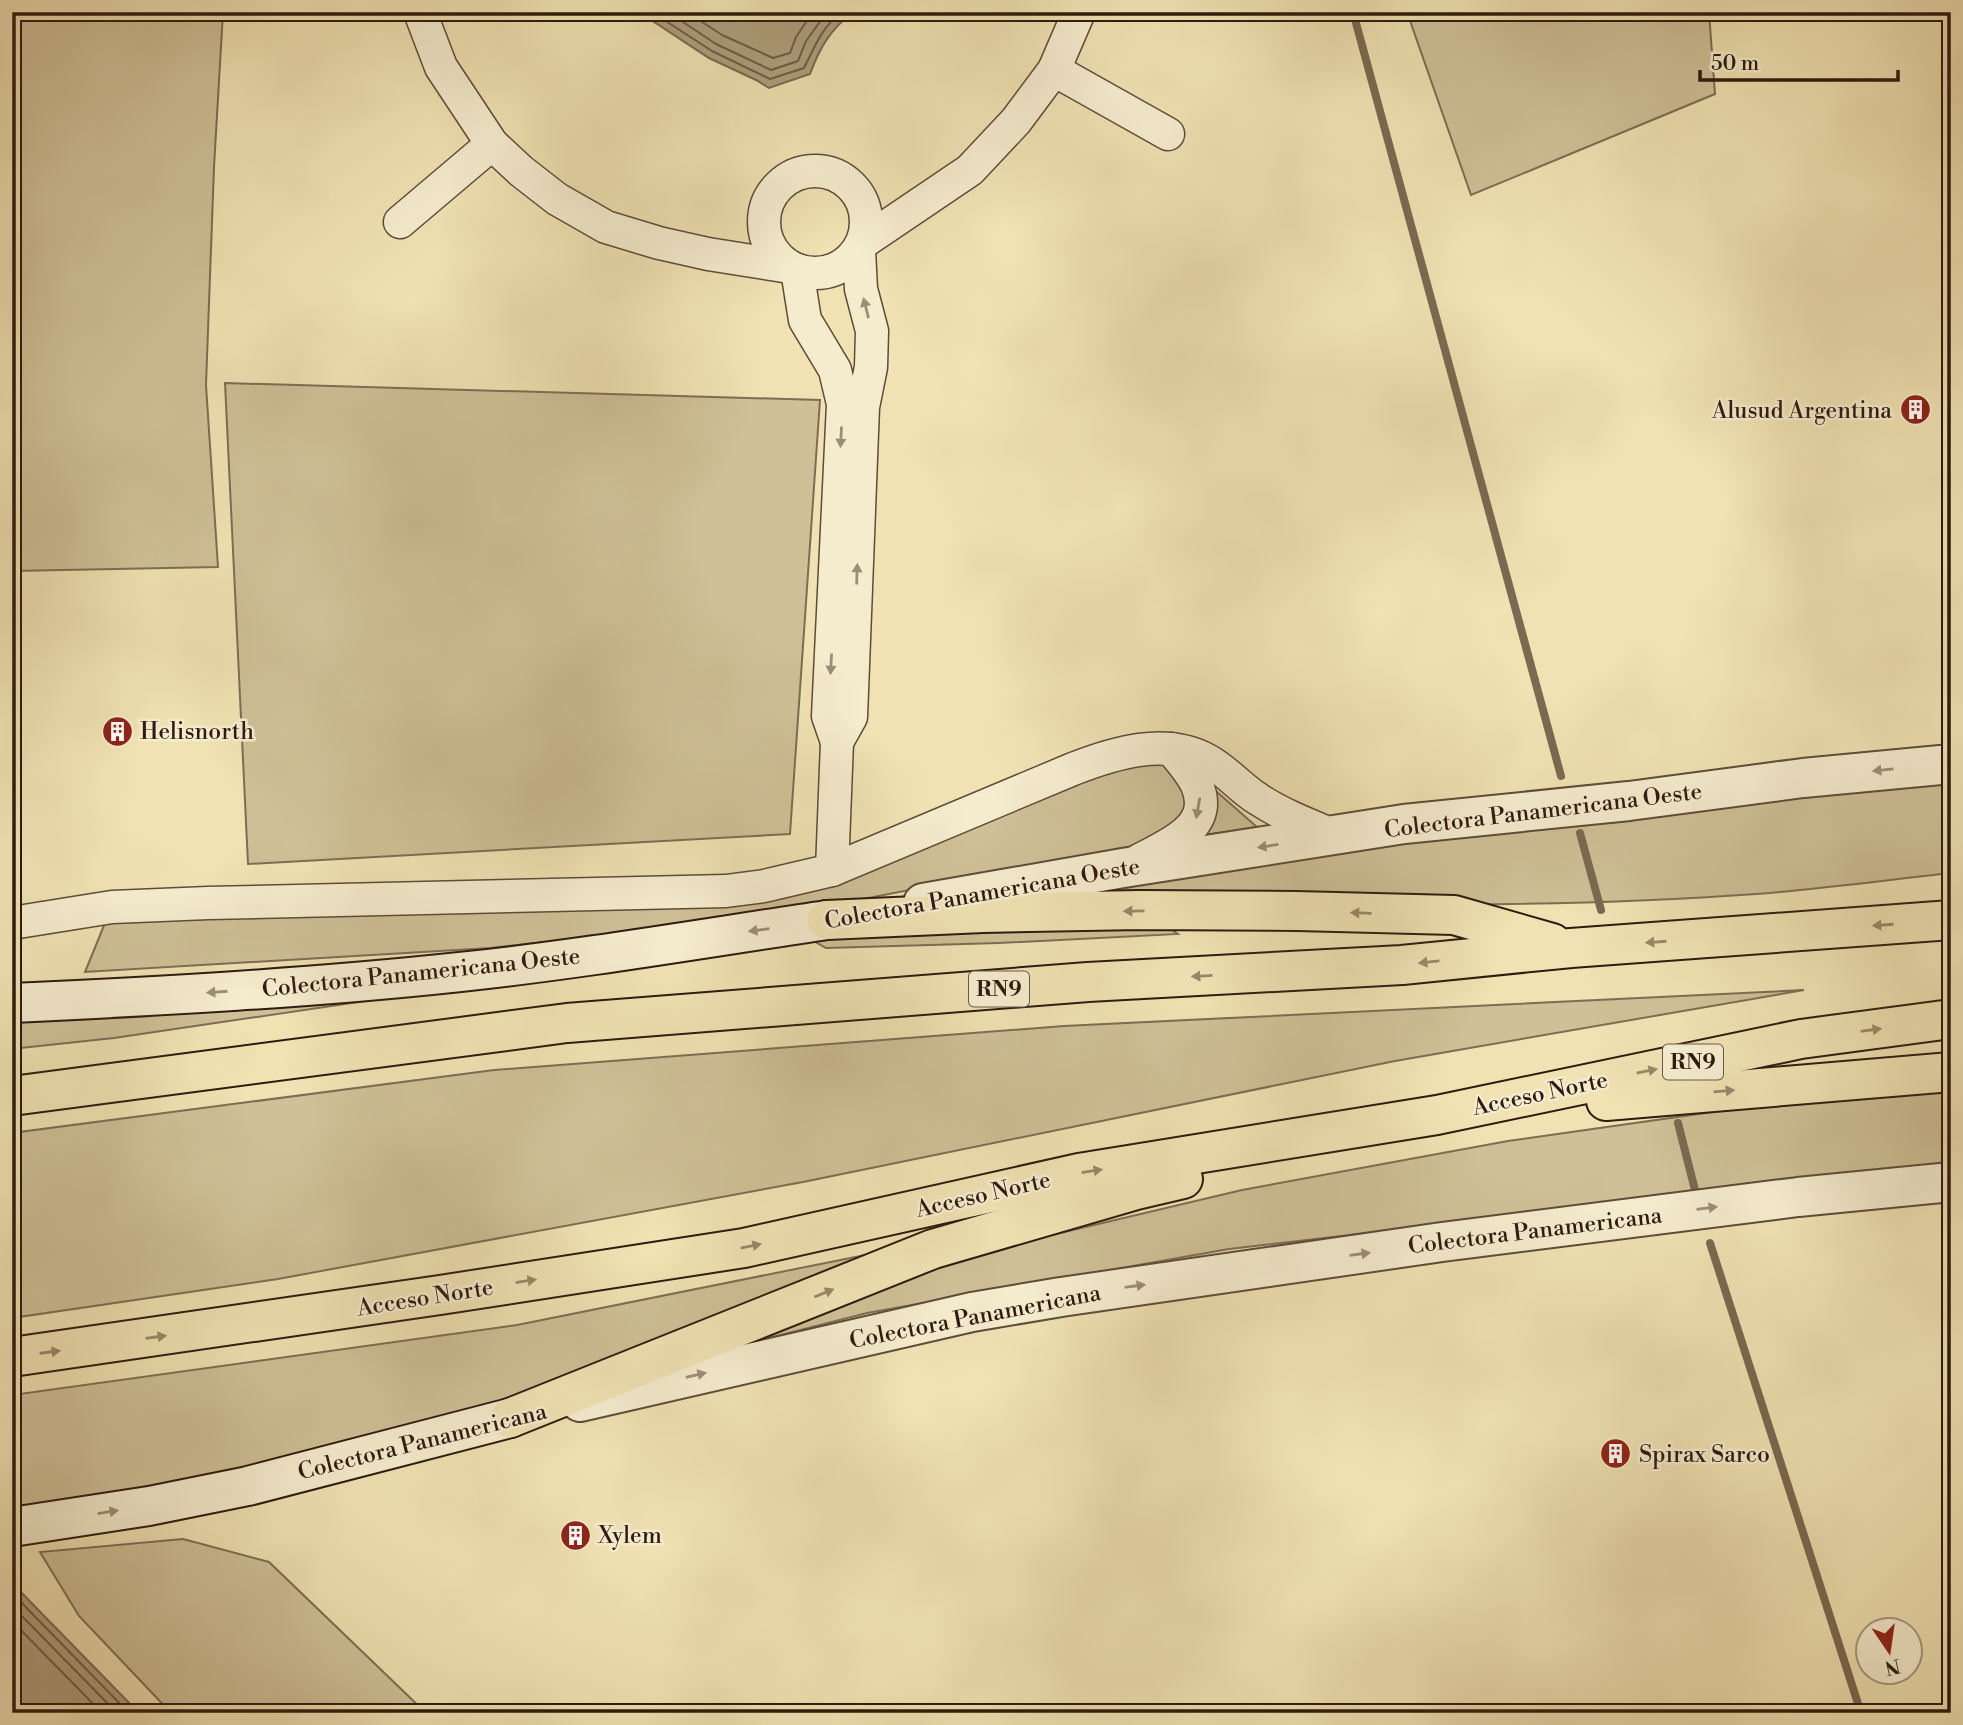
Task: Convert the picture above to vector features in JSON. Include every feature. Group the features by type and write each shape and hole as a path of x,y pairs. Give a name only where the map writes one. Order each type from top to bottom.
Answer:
{"highway":[{"path":"827,920 1140,910 1454,915 1571,948"},
{"name":"RN9","path":"12,1096 567,1024 1088,982 1402,965 1571,948 1951,920"},
{"name":"Acceso Norte","path":"12,1357 744,1248 1079,1173 1437,1115 1801,1039 1951,1019"},
{"path":"510,1418 933,1250 1136,1190 1437,1115 1951,1072"}],"street":[{"path":"420,12 441,68 492,144 557,199 606,227 659,243 820,273 842,266 860,247 970,170 1016,121 1054,70 1079,12"},
{"path":"1054,70 1168,134"},
{"path":"400,222 492,144"},
{"path":"832,870 837,742 828,716 843,404 835,370 805,320 793,269 769,246 764,218 768,201 778,186 792,176 809,171 827,172 843,178 856,190 887,207 918,205"},
{"path":"837,742 851,717 863,407 871,367 872,331 861,289 860,247 867,216 856,190"},
{"path":"708,254 733,244 764,218"},
{"path":"835,370 871,367"},
{"path":"12,923 112,907 726,891 764,886 832,870 1100,759 1148,748 1171,749 1207,759 1257,798 1294,819 1335,836"},
{"path":"1123,868 1182,837 1194,825 1199,813 1197,785 1171,749"},
{"name":"Colectora Panamericana Oeste","path":"12,1003 293,987 547,962 827,920 1123,868 1404,824 1629,801 1803,778 1951,764"},
{"name":"Colectora Panamericana","path":"27,1525 149,1506 248,1486 510,1418 972,1312 1455,1240 1798,1197 1951,1182"}],"shaded area":[{"path":"12,12 223,12 206,385 218,567 12,571"},
{"path":"1407,12 1709,12 1715,94 1471,195"},
{"path":"225,383 820,400 790,834 248,864"},
{"path":"1157,756 1182,778 1187,804 1171,829 1129,847 766,918 490,948 85,972 105,923 167,916 681,905 1076,776"},
{"path":"1951,779 1951,873 1756,894 1574,903 1391,904 1026,899 1511,825"},
{"path":"1217,792 1257,827 1205,835"},
{"path":"1162,923 1178,934 826,948 812,940 875,934"},
{"path":"1804,990 1395,1061 803,1182 278,1279 12,1318 12,1133 494,1070 1064,1026"},
{"path":"413,994 114,1038 12,1049 12,1007"},
{"path":"1951,1086 1951,1166 1229,1249 867,1313 659,1366 913,1268 1242,1190 1508,1141 1853,1092"},
{"path":"925,1243 485,1409 162,1488 12,1509 12,1395 517,1325"},
{"path":"183,1539 269,1562 426,1713 171,1713 79,1616 40,1552"}],"water":[{"path":"639,12 853,12 838,25 827,40 810,74 769,88 709,58"},
{"path":"12,1583 139,1713 12,1713"}],"waterway":[{"path":"1353,12 1561,776"},
{"path":"1580,833 1601,910"},
{"path":"1678,1123 1695,1190"},
{"path":"1710,1243 1861,1713"}],"place":[{"name":"Alusud Argentina","path":"1915,410"},
{"name":"Helisnorth","path":"117,731"},
{"name":"Spirax Sarco","path":"1616,1454"},
{"name":"Xylem","path":"575,1535"}]}
